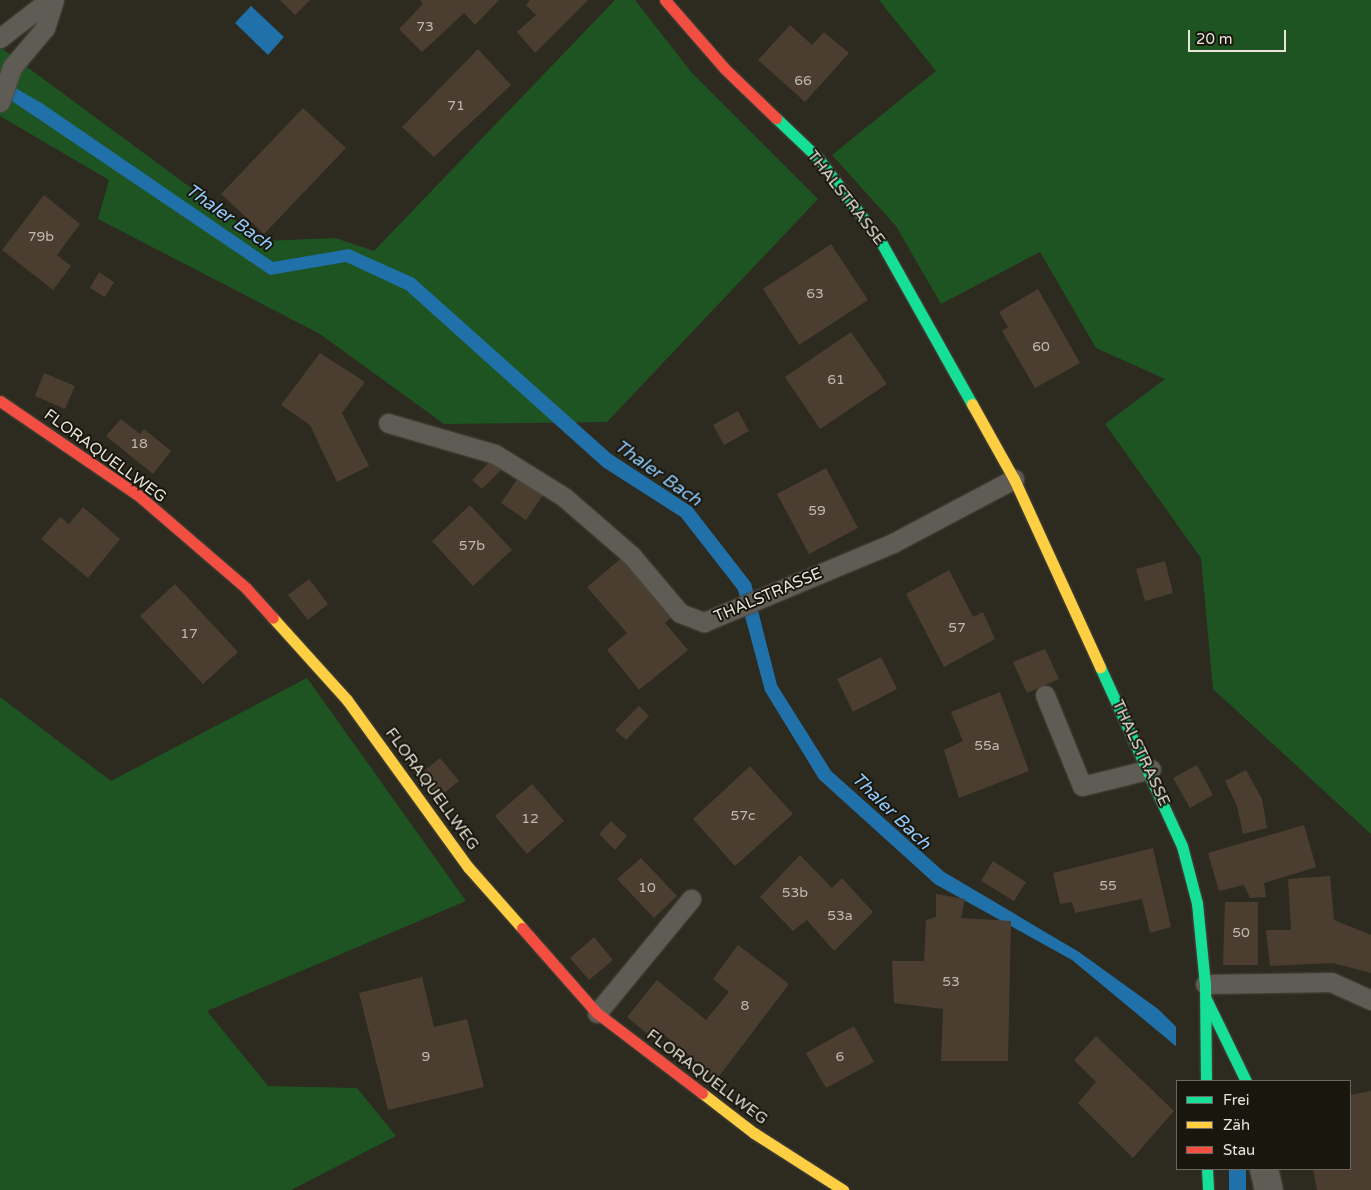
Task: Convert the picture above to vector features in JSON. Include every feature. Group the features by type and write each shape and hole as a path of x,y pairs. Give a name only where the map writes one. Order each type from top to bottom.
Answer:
{"street":[{"name":"THALSTRASSE","path":"665,0 726,69 818,158 881,242 1014,479 1151,769 1182,846 1197,903 1205,990 1206,1080"},
{"name":"FLORAQUELLWEG","path":"0,401 138,495 246,588 347,700 468,867 597,1013 754,1133 843,1190"},
{"name":"THALSTRASSE","path":"1205,990 1246,1080"},
{"path":"1207,1170 1208,1190"},
{"path":"1264,1170 1269,1190"}],"lane":[{"path":"27,48 4,34 48,0"},
{"path":"0,102 12,67 45,28 54,0"},
{"name":"THALSTRASSE","path":"388,423 495,454 564,497 632,556 680,613 704,622 730,613 778,590 894,543 1014,479"},
{"path":"1045,695 1082,786 1151,769"},
{"path":"597,1013 691,899"},
{"path":"1205,990 1331,982 1371,1000"}],"green space":[{"path":"615,0 635,0 692,73 818,199 607,422 444,424 320,334 98,219 109,180 0,116 0,47 263,241 335,238 374,251"},
{"path":"879,0 1371,0 1371,834 1213,689 1201,558 1105,424 1165,379 1096,348 1040,252 941,304 896,226 832,155 936,71"},
{"path":"307,678 466,901 207,1011 268,1086 357,1088 396,1136 291,1190 0,1190 0,697 111,781"}],"water":[{"path":"251,6 284,37 268,55 235,23"},
{"path":"0,79 43,104 273,262 349,249 414,278 611,454 692,507 751,583 777,685 831,771 944,872 1079,952 1158,1009 1214,1064 1201,1067 1072,960 935,884 819,779 765,691 738,590 681,517 603,467 406,290 346,262 270,275 0,93"},
{"path":"1229,1170 1246,1170 1246,1190 1229,1190"}],"pier":[{"path":"1176,1023 1216,1062 1225,1080 1204,1080 1199,1069 1176,1049"}],"building":[{"path":"280,0 310,0 295,15"},
{"path":"420,0 499,0 475,25 464,13 422,52 399,29 423,4"},
{"path":"530,0 588,0 535,53 517,32 536,15 526,5"},
{"path":"790,25 812,45 824,32 849,53 805,102 758,60"},
{"path":"478,49 511,85 434,157 402,127"},
{"path":"303,108 346,148 264,234 221,194"},
{"path":"44,195 80,224 57,255 71,266 53,290 2,250"},
{"path":"831,244 868,300 799,345 763,289"},
{"path":"99,272 114,282 105,297 90,288"},
{"path":"1038,289 1080,363 1035,388 1002,331 1008,327 999,312"},
{"path":"851,332 887,384 820,429 785,377"},
{"path":"320,353 365,382 342,413 369,466 337,482 310,425 281,405"},
{"path":"44,373 75,386 65,409 35,396"},
{"path":"738,411 749,431 724,445 713,425"},
{"path":"121,419 140,434 144,429 171,451 153,474 106,436"},
{"path":"491,460 502,469 482,489 472,480"},
{"path":"826,468 858,528 809,554 777,494"},
{"path":"518,478 543,495 526,520 501,503"},
{"path":"470,505 512,550 473,586 432,541"},
{"path":"83,507 120,539 88,578 41,539 60,517 69,524"},
{"path":"624,556 674,615 665,623 688,650 639,690 607,650 627,633 587,587"},
{"path":"1165,561 1173,593 1145,601 1136,569"},
{"path":"949,570 973,617 983,612 995,639 944,667 906,594"},
{"path":"309,579 328,604 308,620 288,595"},
{"path":"175,584 238,652 203,684 140,616"},
{"path":"1045,649 1059,679 1027,693 1013,662"},
{"path":"881,657 897,689 853,712 837,679"},
{"path":"1000,692 1029,771 959,798 944,750 963,741 951,712"},
{"path":"639,706 649,716 626,740 615,730"},
{"path":"440,758 459,781 438,798 419,775"},
{"path":"1197,765 1213,795 1190,808 1173,778"},
{"path":"750,766 793,814 735,866 693,819"},
{"path":"1246,770 1262,799 1267,828 1243,834 1237,806 1225,781"},
{"path":"532,784 564,821 527,854 495,816"},
{"path":"611,821 627,836 615,850 599,834"},
{"path":"1304,825 1316,867 1264,883 1266,897 1250,898 1244,885 1219,891 1208,853"},
{"path":"1153,848 1171,927 1150,933 1142,899 1075,913 1072,902 1060,904 1053,873"},
{"path":"800,855 832,888 842,878 873,912 834,951 807,920 793,931 760,897"},
{"path":"641,858 677,896 654,918 617,879"},
{"path":"993,861 1026,882 1014,901 981,881"},
{"path":"1330,876 1334,920 1371,935 1371,973 1333,963 1270,966 1266,930 1291,930 1288,879"},
{"path":"936,894 965,899 961,918 1011,921 1008,1061 941,1061 943,1009 894,1003 892,961 924,961 926,920 936,917"},
{"path":"1225,902 1258,902 1258,965 1223,965"},
{"path":"594,937 613,960 589,980 570,958"},
{"path":"738,945 789,984 717,1079 661,1032 655,1040 627,1017 657,980 706,1020 729,992 713,979"},
{"path":"422,977 434,1027 467,1019 484,1087 388,1110 359,993"},
{"path":"854,1026 874,1062 826,1088 806,1053"},
{"path":"1096,1036 1174,1111 1133,1158 1078,1103 1096,1082 1074,1060"},
{"path":"1371,1091 1371,1190 1317,1190 1313,1170 1351,1170 1351,1095"}],"traffic: fast":[{"path":"776,118 818,158 881,242 972,404"},
{"path":"1100,667 1182,846 1197,903 1205,984 1206,1080"},
{"path":"1206,999 1246,1080"},
{"path":"1207,1170 1208,1190"}],"traffic: slow":[{"path":"972,404 1014,479 1100,667"},
{"path":"273,618 347,700 468,867 522,928"},
{"path":"702,1093 754,1133 843,1190"}],"traffic: jam":[{"path":"665,0 725,69 776,118"},
{"path":"0,401 138,495 246,588 273,618"},
{"path":"522,928 597,1013 702,1093"}],"water label":[{"name":"Thaler Bach","path":"229,217"},
{"name":"Thaler Bach","path":"658,473"},
{"name":"Thaler Bach","path":"891,811"}]}
